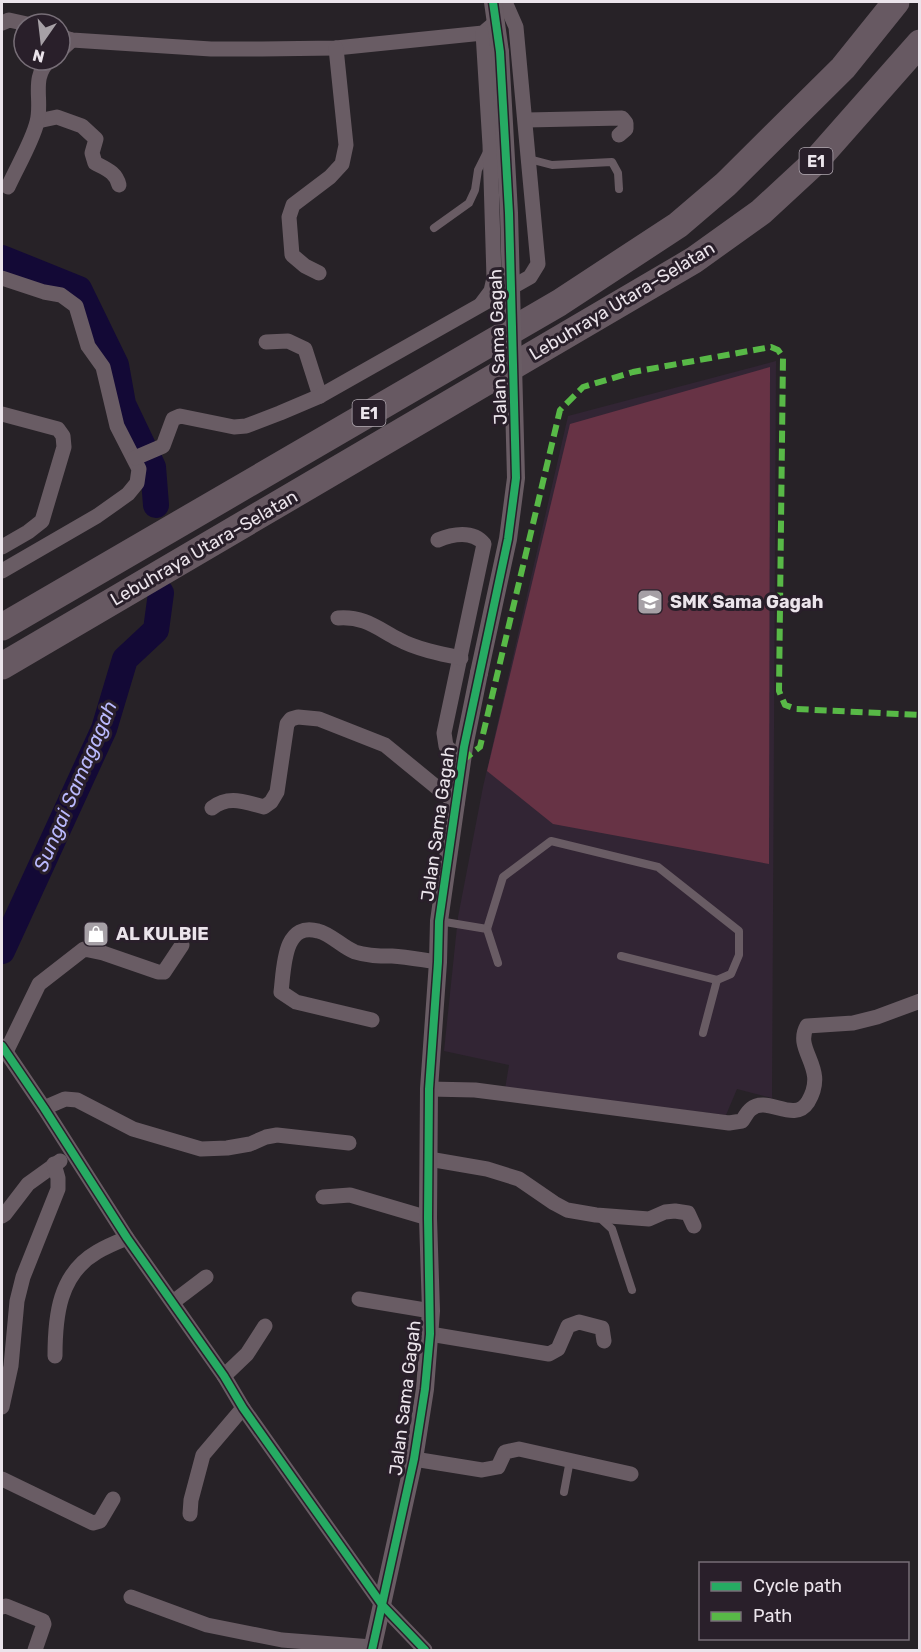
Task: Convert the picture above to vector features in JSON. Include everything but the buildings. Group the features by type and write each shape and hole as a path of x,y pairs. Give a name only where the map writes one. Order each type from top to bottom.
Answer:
{"highway":[{"name":"Lebuhraya Utara–Selatan","path":"2,627 559,303 678,225 726,184 843,68 896,2"},
{"name":"Lebuhraya Utara–Selatan","path":"2,666 694,260 761,212 814,163 920,44"}],"street":[{"name":"Jalan Sama Gagah","path":"372,1649 414,1460 425,1389 431,1311 428,1218 429,1089 439,921 462,761 508,539 516,478 509,213 500,52 490,28 493,2"},
{"path":"137,457 163,446 172,419 180,416 234,427 246,426 320,396 530,277 538,264 526,120 516,27 505,2"},
{"path":"72,38 211,49 336,48 490,28 490,145 494,278 491,291 482,303"},
{"path":"319,273 305,266 292,255 289,217 293,205 330,177 342,164 346,145 336,48"},
{"path":"8,187 38,121 38,79 41,72"},
{"path":"38,121 57,117 82,126 96,140 92,153 95,163 111,171 117,177 119,185"},
{"path":"526,120 622,118 627,123 626,129 618,135"},
{"path":"2,278 44,292 61,295 76,306 88,346 103,367 117,426 126,445 137,457 139,469 136,483 128,494 97,516 2,571"},
{"path":"266,342 288,340 305,349 320,396"},
{"path":"2,414 58,429 63,436 64,447 42,521 2,547"},
{"path":"438,540 454,534 481,540 484,544 444,733 446,746 462,761"},
{"path":"338,618 345,617 377,625 399,640 461,658"},
{"path":"212,808 220,802 234,800 264,807 271,802 277,792 286,724 298,717 320,719 385,745 457,804"},
{"path":"372,1020 296,1002 281,992 288,944 294,937 302,930 319,931 355,952 438,962"},
{"path":"183,945 164,972 84,949 39,984 4,1049 128,1238 224,1376 243,1408 383,1606 424,1650"},
{"path":"429,1089 475,1090 729,1123 742,1121 750,1109 756,1106 765,1105 789,1111 799,1110 806,1105 815,1082 813,1063 802,1043 807,1026 853,1023 878,1017 920,1001"},
{"path":"44,1108 65,1099 76,1100 133,1130 201,1149 250,1144 277,1135 349,1143"},
{"path":"2,1216 28,1184 54,1164 72,1154"},
{"path":"429,1158 487,1169 519,1179 567,1210 596,1215 649,1219 665,1212 675,1211 688,1213 694,1226"},
{"path":"2,1407 6,1364 21,1285 58,1189 54,1164"},
{"path":"323,1197 350,1195 428,1218"},
{"path":"55,1356 55,1328 64,1287 76,1269 96,1252 128,1238"},
{"path":"173,1302 206,1277"},
{"path":"359,1299 431,1311"},
{"path":"430,1334 549,1354 558,1349 568,1326 579,1322 602,1328 604,1341"},
{"path":"224,1376 247,1354 265,1326"},
{"path":"190,1514 191,1500 203,1455 243,1408"},
{"path":"414,1460 482,1470 498,1467 505,1452 519,1449 631,1474"},
{"path":"2,1479 93,1522 100,1521 112,1499"},
{"path":"131,1597 217,1627 282,1640 372,1649"},
{"path":"2,1607 6,1606 43,1621 35,1650"}],"lane":[{"path":"434,228 469,203 475,190 478,170 490,145"},
{"path":"529,159 552,165 612,162 618,172 619,189"},
{"path":"498,963 487,929 502,877 551,841 658,867 739,931 739,955 732,974 717,980 621,956"},
{"path":"439,921 487,929"},
{"path":"703,1033 717,980"},
{"path":"596,1215 612,1229 632,1290"},
{"path":"564,1492 570,1460"}],"shaded area":[{"name":"SMK Sama Gagah","path":"776,361 772,1098 737,1089 726,1115 505,1089 509,1065 444,1051 458,917 483,787 568,416"},
{"path":"770,367 769,864 553,824 487,771 570,424"}],"waterway":[{"name":"Sungai Samagagah","path":"2,258 79,289 116,365 123,404 153,467 156,505"},
{"name":"Sungai Samagagah","path":"2,951 104,729 125,659 156,630 161,593"}],"marked path":[{"path":"462,761 480,747 560,410 583,387 633,372 771,347 778,350 783,357 779,691 785,705 796,709 920,715"}],"cycle path":[{"path":"372,1650 414,1459 425,1389 430,1334 429,1089 439,921 464,747 508,539 516,478 509,213 500,52 493,2"},
{"path":"2,1046 127,1238 224,1376 243,1408 383,1606 425,1650"}],"place":[{"name":"SMK Sama Gagah","path":"650,602"},
{"name":"AL KULBIE","path":"96,934"}]}
